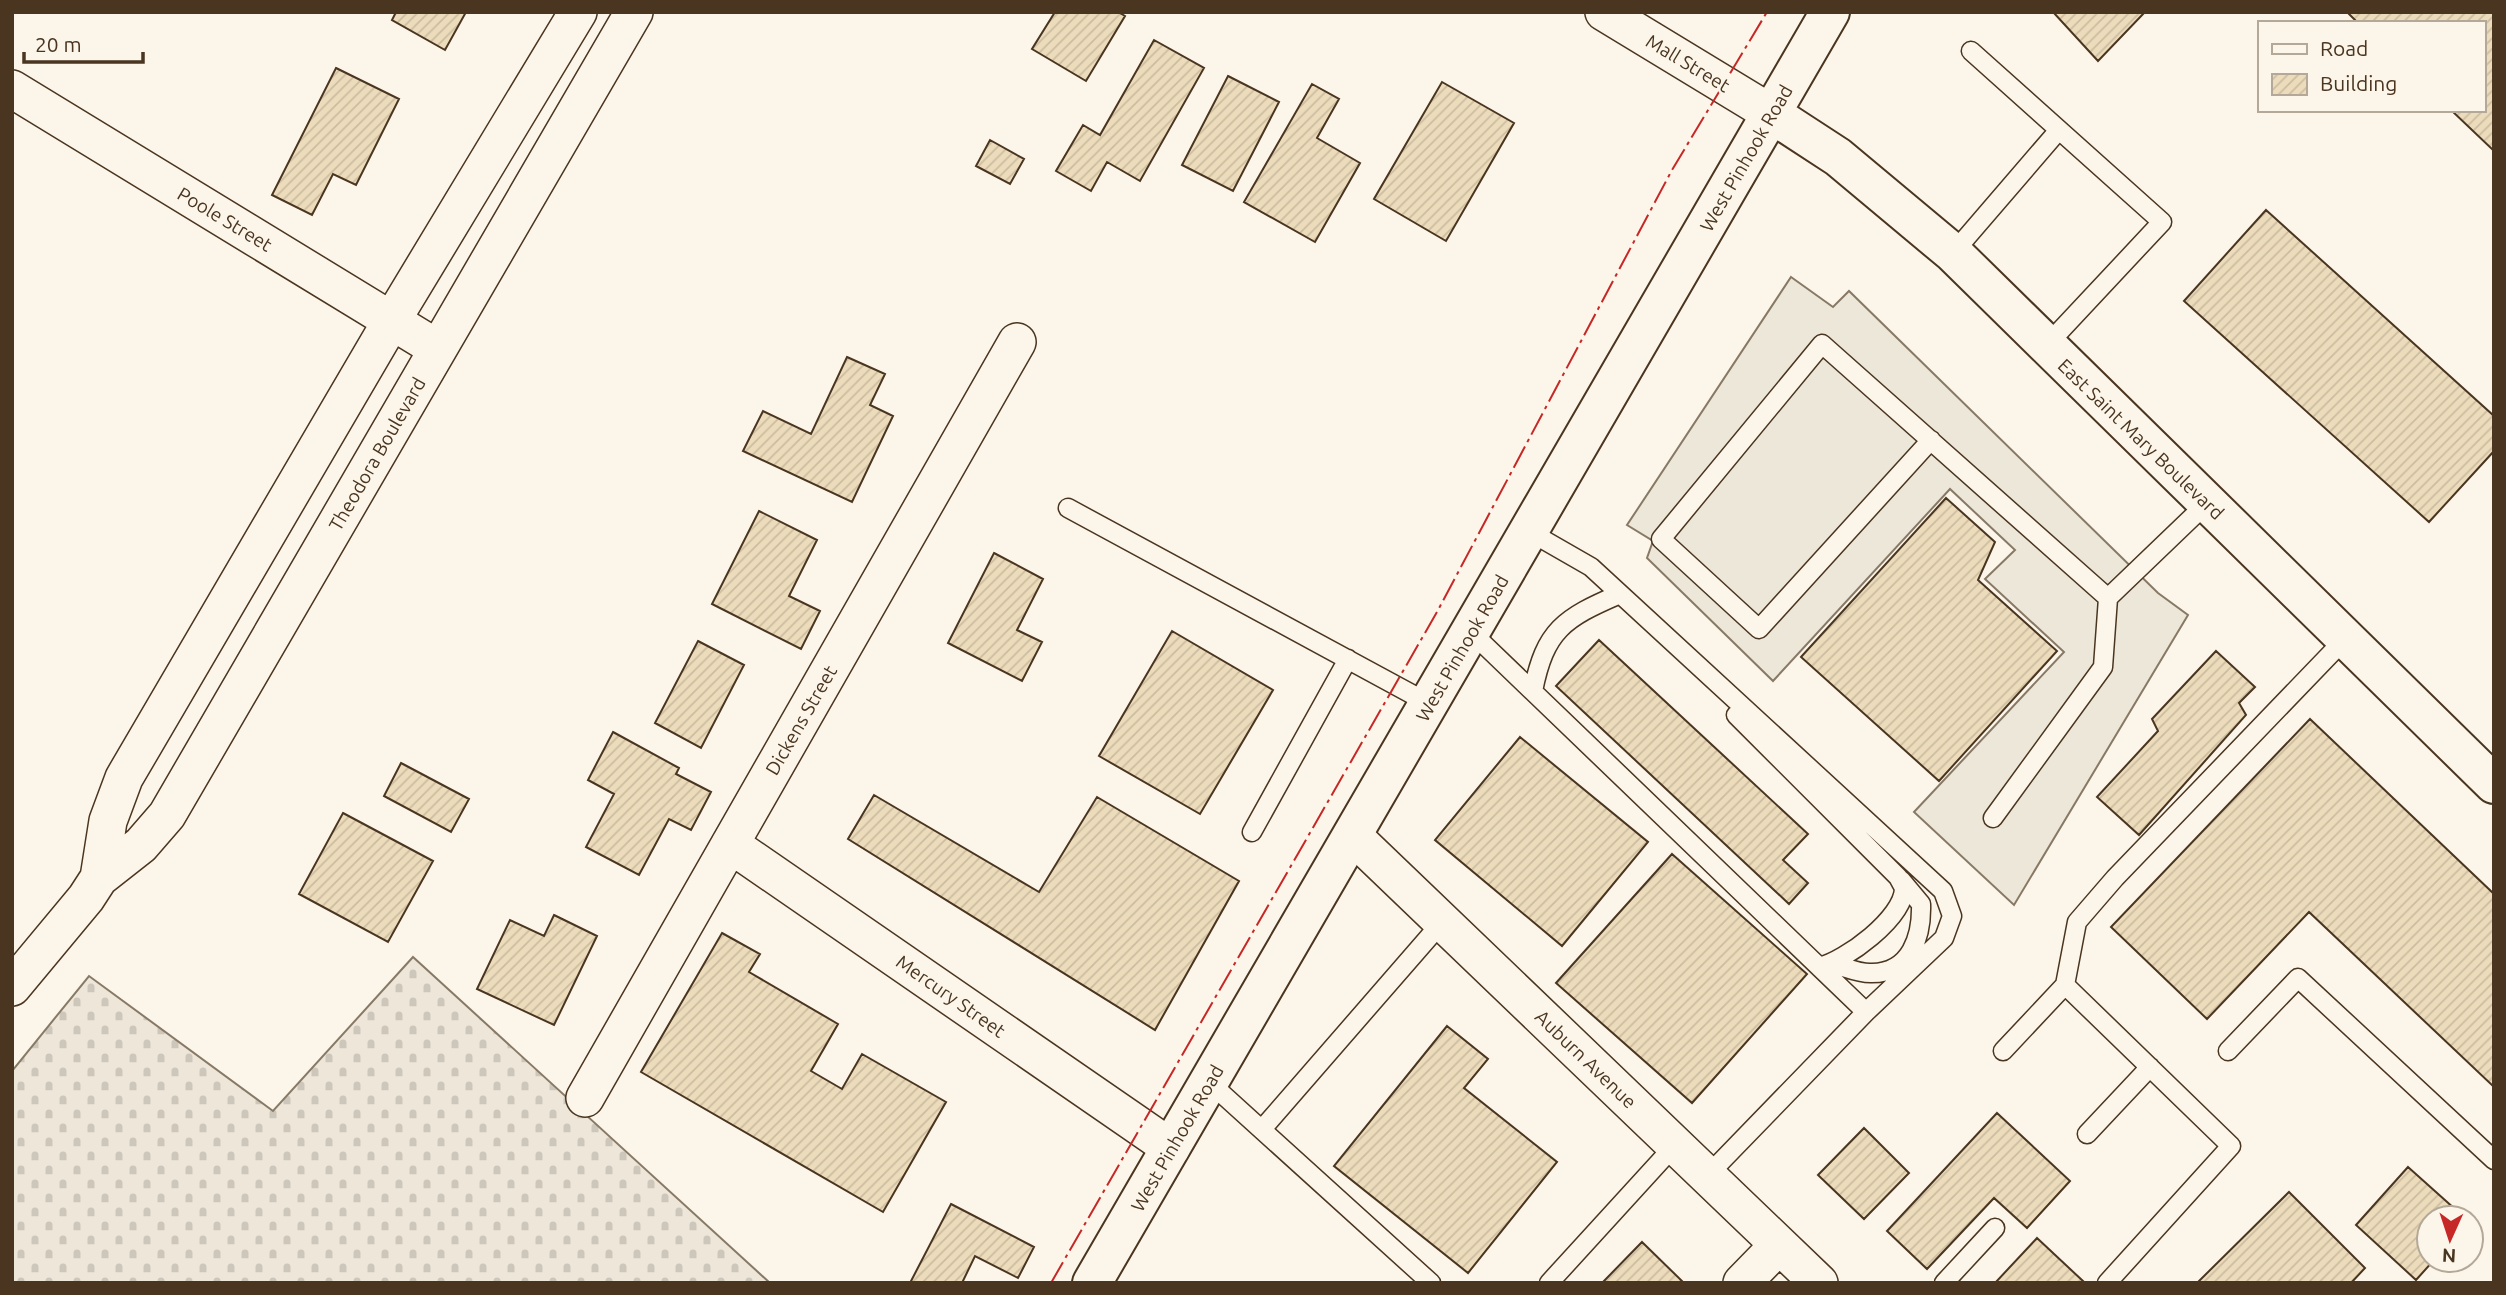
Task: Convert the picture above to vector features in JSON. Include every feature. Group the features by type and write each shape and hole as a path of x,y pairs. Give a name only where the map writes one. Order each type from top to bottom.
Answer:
{"main road":[{"name":"West Pinhook Road","path":"1092,1283 1830,12"},
{"name":"East Saint Mary Boulevard","path":"1772,114 1838,158 1953,253 2206,504 2494,783"}],"street":[{"name":"Theodora Boulevard","path":"99,878 108,821 124,778 391,320 578,12"},
{"name":"Theodora Boulevard","path":"12,987 86,898 99,878 141,845 167,815 634,12"},
{"name":"Mall Street","path":"1604,12 1772,114"},
{"name":"Poole Street","path":"12,89 438,349"},
{"name":"Dickens Street","path":"585,1098 1017,342"},
{"name":"Auburn Avenue","path":"1353,836 1819,1283"},
{"name":"Mercury Street","path":"730,844 1171,1148"},
{"path":"1742,1283 1779,1245"}],"lane":[{"path":"1971,51 2162,222 2045,346"},
{"path":"1953,253 2059,131"},
{"path":"1931,440 1759,629 1661,539 1822,344 1931,440 2108,598"},
{"path":"1993,818 2103,667 2108,598 2206,504"},
{"path":"1068,508 1430,704"},
{"path":"1530,532 1591,567 1943,891 1951,916 1944,938 1866,1012 1707,1176"},
{"path":"1533,691 1540,655 1561,627 1584,609 1620,594"},
{"path":"1471,632 1826,965 1866,1012"},
{"path":"2003,1051 2065,985 2077,922 2115,878 2346,639"},
{"path":"1252,832 1348,659"},
{"path":"1709,675 1732,712 1898,877 1921,904 1919,938 1913,949 1887,971 1870,974 1826,965"},
{"path":"1826,965 1884,927 1897,913 1904,896 1898,877"},
{"path":"1263,1128 1443,921"},
{"path":"2228,1051 2298,978 2494,1160"},
{"path":"2065,985 2231,1146 2107,1283"},
{"path":"2087,1134 2150,1067"},
{"path":"1209,1082 1263,1128 1431,1283"},
{"path":"1549,1283 1675,1145"},
{"path":"1944,1283 1995,1228"}],"green space":[{"path":"413,957 770,1283 12,1283 12,1071 89,976 273,1111"}],"shaded area":[{"path":"1791,277 1833,307 1849,291 2158,593 2188,615 2014,905 1914,812 2064,652 1985,579 2015,550 1950,489 1773,681 1647,558 1653,541 1627,525"}],"building":[{"path":"396,12 466,12 445,50 392,20"},
{"path":"1055,12 1118,12 1125,16 1086,81 1032,49"},
{"path":"2053,12 2145,12 2098,61"},
{"path":"2347,12 2494,12 2494,151 2453,112 2485,112 2485,21 2356,21"},
{"path":"1154,40 1204,68 1140,181 1107,162 1091,191 1056,171 1083,125 1100,135"},
{"path":"336,68 399,99 356,185 333,174 312,215 272,195"},
{"path":"1228,76 1279,102 1233,191 1182,165"},
{"path":"1442,82 1514,123 1446,241 1374,199"},
{"path":"1312,84 1339,99 1317,138 1360,163 1315,242 1244,202"},
{"path":"990,140 1024,159 1010,184 976,166"},
{"path":"2266,210 2494,416 2494,451 2429,522 2184,301"},
{"path":"847,357 885,374 870,405 893,416 852,502 743,451 763,411 811,434"},
{"path":"1946,498 1995,542 1978,580 2057,651 1939,781 1801,657"},
{"path":"759,511 817,540 789,596 820,611 801,649 712,604"},
{"path":"994,553 1043,579 1017,630 1042,642 1022,681 948,643"},
{"path":"1172,631 1273,690 1200,814 1099,756"},
{"path":"1599,640 1808,834 1783,860 1808,883 1789,904 1556,686"},
{"path":"698,641 744,665 701,748 655,723"},
{"path":"2216,651 2255,687 2239,703 2246,715 2139,835 2097,797 2158,731 2152,719"},
{"path":"2310,719 2494,894 2494,1087 2309,912 2207,1019 2111,927"},
{"path":"613,732 679,768 676,774 711,792 691,830 669,819 639,875 586,847 614,794 588,780"},
{"path":"1520,737 1648,842 1562,946 1435,840"},
{"path":"401,763 469,799 451,832 384,796"},
{"path":"874,795 1039,892 1097,797 1239,881 1155,1030 848,839"},
{"path":"343,813 433,861 388,942 299,894"},
{"path":"1672,854 1807,974 1692,1103 1556,983"},
{"path":"554,915 597,936 554,1025 477,989 510,920 544,936"},
{"path":"722,933 760,954 749,972 838,1024 811,1071 842,1089 862,1054 946,1102 883,1212 641,1072"},
{"path":"1447,1026 1488,1059 1464,1088 1557,1162 1468,1273 1334,1166"},
{"path":"1997,1113 2070,1181 2027,1228 1994,1198 1927,1269 1887,1231"},
{"path":"1864,1128 1909,1173 1864,1219 1818,1175"},
{"path":"2408,1167 2449,1204 2415,1204 2415,1274 2421,1274 2416,1280 2356,1225"},
{"path":"2289,1192 2365,1268 2351,1283 2197,1283"},
{"path":"951,1204 1034,1247 1018,1278 975,1256 962,1283 910,1283"},
{"path":"2037,1238 2084,1282 2084,1283 1995,1283"},
{"path":"1642,1242 1684,1283 1602,1283"}],"power":[{"path":"1051,1283 1437,612 1672,170 1767,12"}]}
